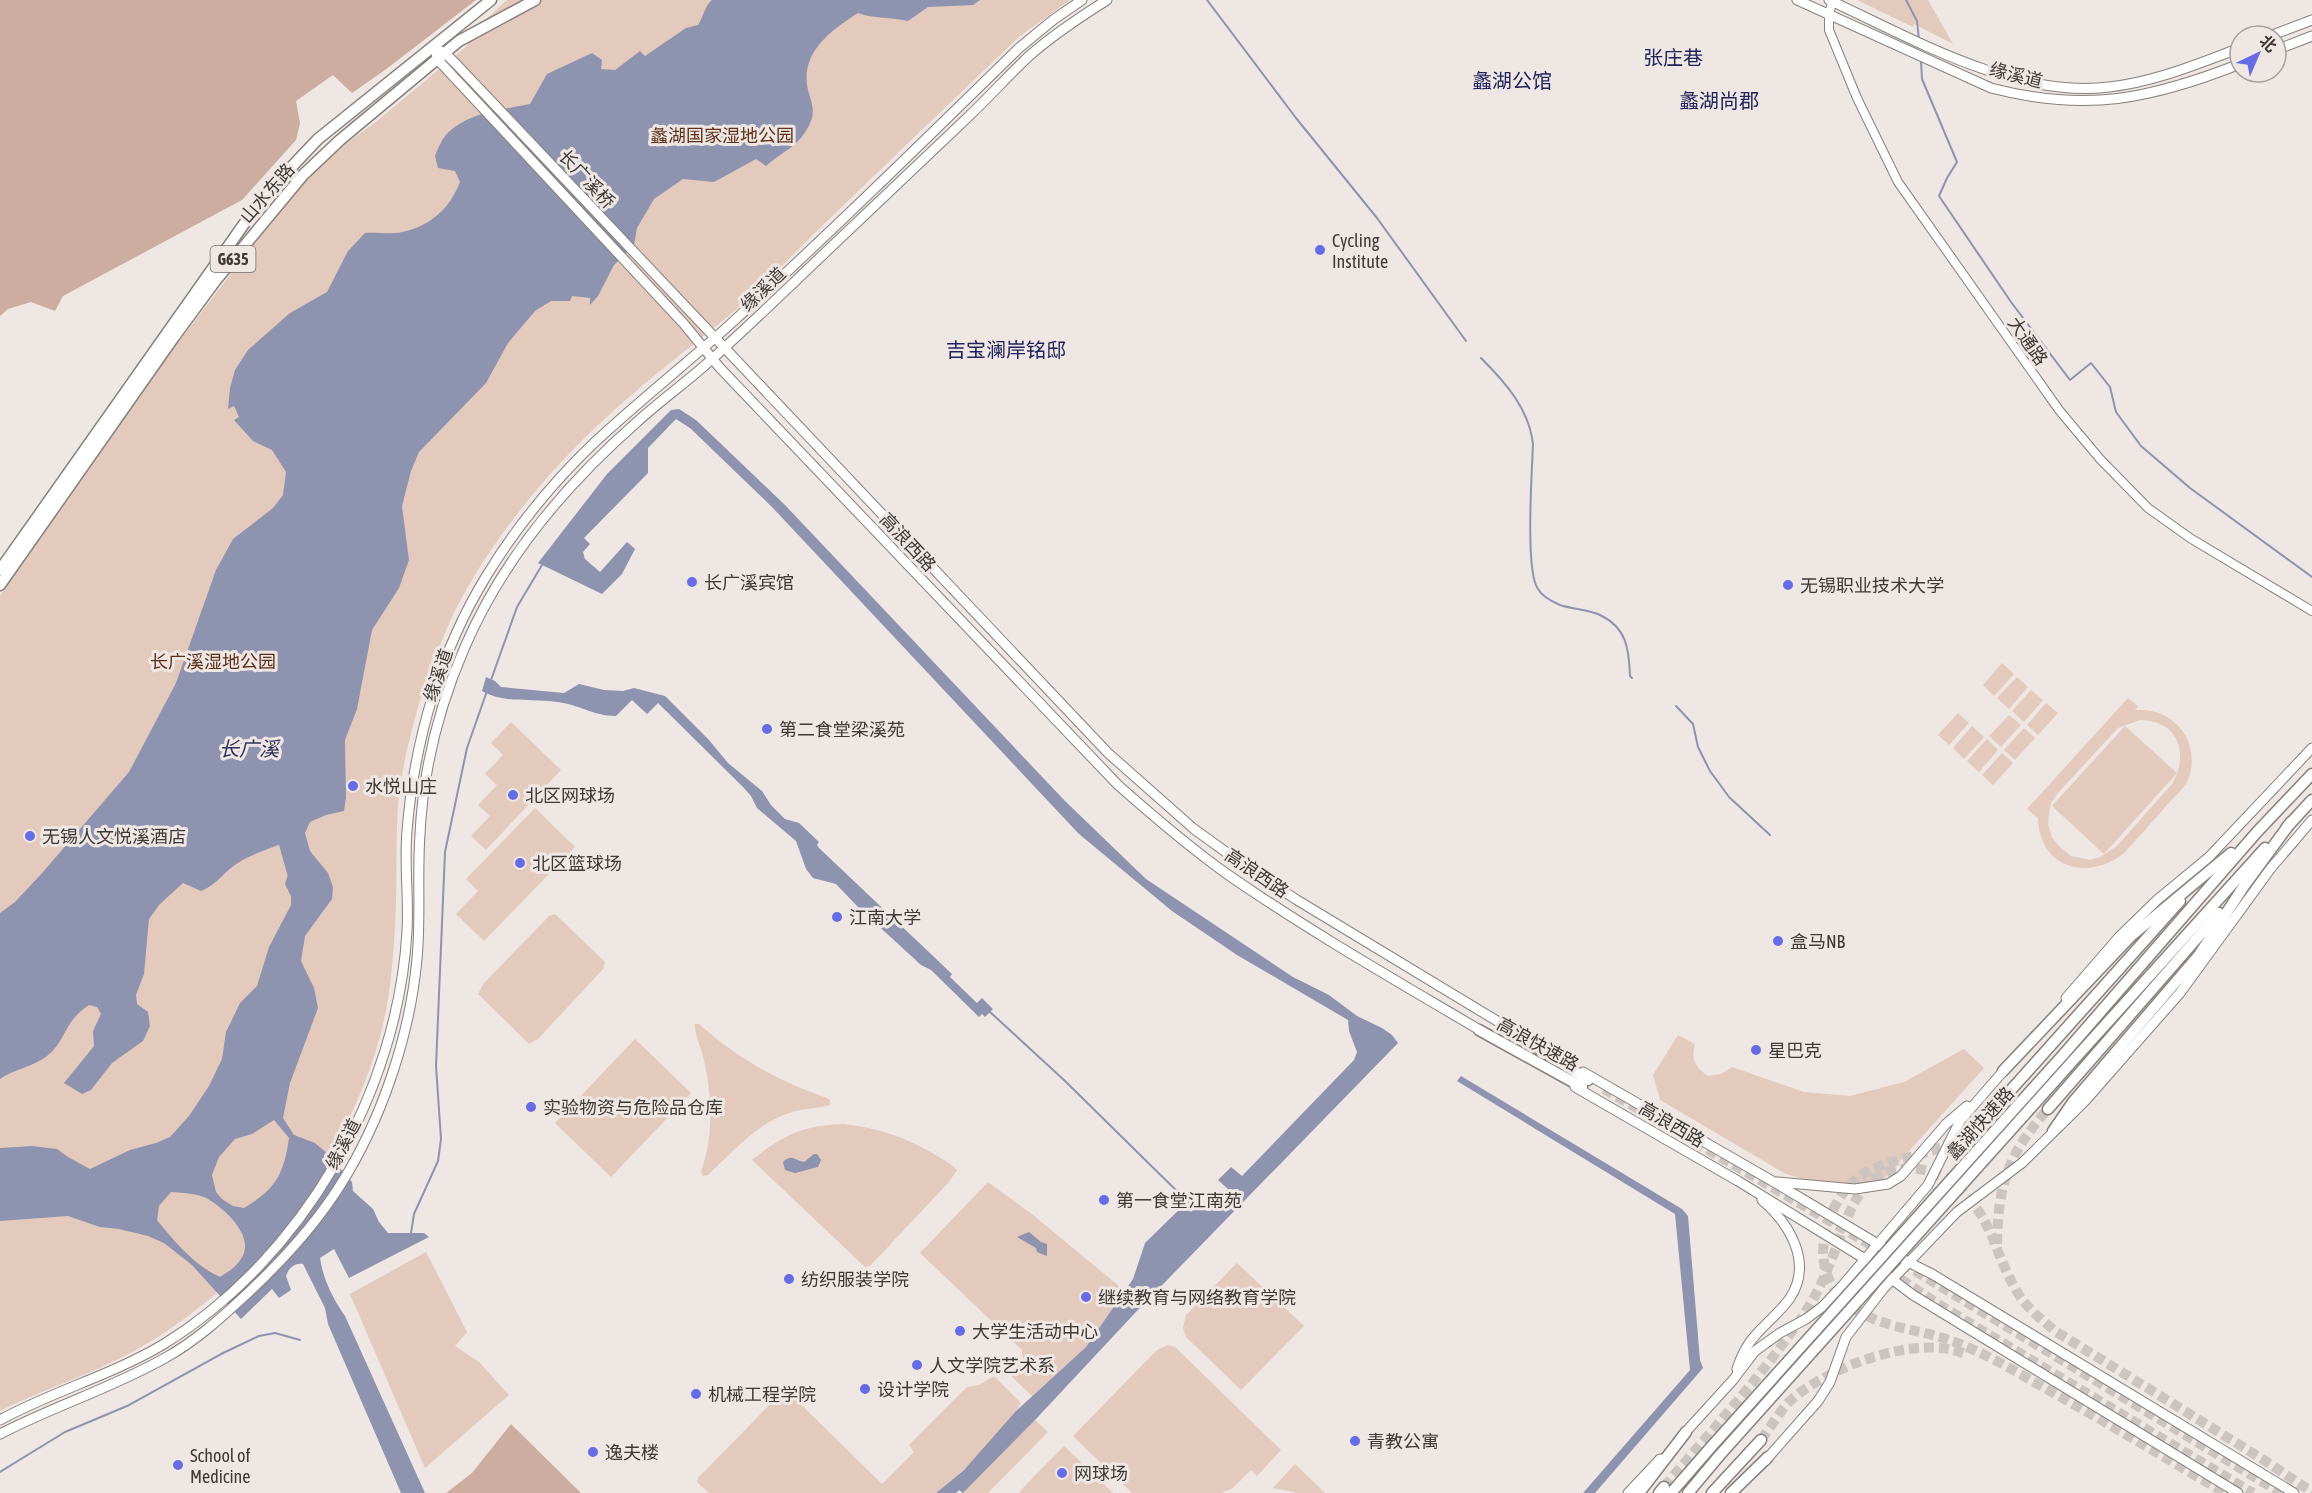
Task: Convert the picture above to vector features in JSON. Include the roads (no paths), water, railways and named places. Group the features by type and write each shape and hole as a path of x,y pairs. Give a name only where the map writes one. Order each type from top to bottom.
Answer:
{"highway":[{"name":"山水东路","path":"0,585 263,197 318,139 491,0"},
{"name":"山水东路","path":"0,570 171,334 303,174 459,41 535,0"},
{"name":"蠡湖快速路","path":"1688,1493 2067,1060 2257,832 2312,774"},
{"name":"蠡湖快速路","path":"1665,1491 1711,1447 2067,1060 2312,800"},
{"path":"2053,1131 2073,1102 2199,955 2252,875 2291,822"},
{"path":"2003,1071 2130,937 2257,832"},
{"path":"2010,1091 2206,875"},
{"path":"2048,1109 2252,875"},
{"name":"高浪快速路","path":"1479,1030 1585,1084 1506,1027"},
{"path":"1639,1493 1686,1432"},
{"path":"1712,1493 1761,1440"},
{"path":"1731,1493 1768,1457"}],"main road":[{"name":"缘溪道","path":"0,1419 143,1356 191,1325 255,1270 281,1241 315,1197 346,1144 377,1076 395,1018 402,980 406,933 407,834 411,796 424,725 457,631 485,578 514,534 541,500 592,444 715,338 1019,48 1082,0"},
{"name":"缘溪道","path":"0,1434 165,1358 189,1342 227,1312 279,1264 342,1182 387,1087 403,1043 409,1015 418,947 420,832 424,795 439,722 464,649 499,581 524,543 549,511 611,446 725,347 1030,56 1079,17 1107,0"},
{"name":"缘溪道","path":"1797,0 1934,64 1991,88 2022,96 2083,102 2147,95 2193,82 2228,69"},
{"name":"缘溪道","path":"1830,1 1987,70 2015,80 2064,88 2107,88 2144,82 2228,52"},
{"path":"2288,29 2312,20"},
{"path":"2288,45 2312,36"},
{"path":"434,48 454,69"},
{"name":"长广溪桥","path":"454,69 715,338"},
{"name":"长广溪桥","path":"454,69 684,324 703,348"},
{"name":"高浪西路","path":"715,338 1108,753 1194,829 1258,875 1506,1027 1932,1274 2294,1493"},
{"name":"高浪西路","path":"703,348 1078,745 1151,814 1226,873 1273,905 1479,1030 1738,1181 1865,1259 1913,1295 2238,1493"},
{"path":"1629,1493 1733,1380 1755,1352 1822,1307 1928,1185 1960,1121 2118,937 2157,900 2209,857 2312,748"},
{"path":"1739,1493 1818,1401 1830,1382 1846,1337 1893,1278 1957,1212 2022,1163 2085,1101 2180,993 2271,868 2312,820"},
{"path":"1774,1182 1855,1189 1888,1184 1901,1176 1946,1124 1993,1083"},
{"path":"1733,1380 1744,1350 1789,1300 1796,1288 1800,1265 1798,1251 1791,1233 1765,1203 1738,1181"}],"street":[{"name":"大通路","path":"1830,1 1829,30 1853,89 1898,182 2059,410 2100,459 2148,508 2190,538 2312,611"}],"water":[{"name":"长广溪","path":"712,0 980,0 973,5 928,7 908,21 858,13 839,26 821,42 809,62 807,85 812,116 807,129 797,142 766,166 756,159 714,182 683,179 654,199 637,228 634,245 614,265 598,296 590,305 590,298 572,296 570,301 551,301 535,311 508,343 486,383 419,452 411,471 402,506 409,560 399,588 372,630 357,709 345,740 346,798 344,811 310,822 305,833 310,851 328,873 333,887 332,899 305,936 301,961 314,988 318,1008 290,1083 283,1118 294,1135 315,1143 328,1154 352,1182 353,1191 373,1209 379,1222 388,1233 424,1233 429,1237 349,1278 334,1249 320,1258 329,1288 345,1316 425,1493 401,1493 328,1324 325,1308 303,1264 294,1265 287,1273 291,1290 279,1298 272,1289 241,1319 192,1265 164,1243 148,1236 100,1227 68,1216 0,1221 0,1148 32,1146 57,1149 90,1169 130,1150 170,1137 189,1116 209,1086 222,1059 226,1032 240,1003 257,986 269,947 291,905 291,896 285,884 293,859 290,849 278,845 248,857 201,891 183,883 160,904 149,919 144,974 136,995 137,1004 148,1012 150,1026 143,1041 112,1063 91,1090 82,1094 64,1083 94,1046 93,1031 101,1014 97,1007 89,1005 70,1024 58,1044 47,1056 0,1079 0,913 15,902 43,872 129,772 176,683 216,570 233,539 273,508 283,495 286,472 272,450 253,441 234,420 239,417 234,406 228,409 235,370 248,350 290,313 327,292 348,251 365,233 393,233 412,229 430,220 445,208 460,182 455,171 438,168 435,156 443,139 460,123 483,114 530,104 547,74 592,53 602,60 601,69 615,70 640,51 645,56 686,28 698,25","holes":["274,1120 289,1138 281,1171 271,1187 255,1201 244,1208 233,1206 216,1192 212,1175 219,1157 235,1139 252,1134","171,1192 195,1194 208,1199 223,1210 242,1233 245,1251 234,1267 220,1277 194,1260 157,1220 159,1206"]},
{"path":"679,409 696,420 785,505 1065,801 1146,879 1293,977 1329,995 1357,1016 1382,1028 1398,1043 963,1493 959,1490 956,1493 936,1493 964,1470 1016,1411 1086,1347 1133,1279 1145,1243 1189,1200 1200,1208 1208,1207 1228,1189 1218,1180 1231,1167 1242,1176 1354,1060 1357,1052 1349,1031 1348,1020 1237,955 1172,911 1079,834 772,507 690,428 676,419 648,448 648,473 584,538 590,544 583,552 585,559 600,572 627,542 635,549 622,574 602,594 538,563 607,474 671,410"},
{"path":"486,677 501,687 564,693 579,684 604,690 623,691 634,688 665,696 709,740 728,763 762,791 771,805 785,819 799,823 819,842 817,845 819,848 952,974 950,977 977,1003 982,998 993,1009 985,1017 982,1014 979,1017 931,970 921,965 859,908 836,884 813,878 806,869 796,841 757,808 743,787 658,703 647,714 632,700 616,716 608,715 565,703 500,698 482,691"},
{"path":"1461,1076 1682,1209 1688,1216 1700,1360 1703,1368 1595,1493 1583,1493 1690,1370 1675,1214 1457,1081"},
{"path":"817,1154 821,1160 818,1167 795,1173 785,1170 783,1162 786,1159 791,1158 804,1162"},
{"path":"1029,1232 1047,1244 1047,1256 1037,1252 1036,1248 1017,1237"}],"waterway":[{"path":"1207,0 1296,118 1377,218 1466,341"},
{"path":"1906,0 1917,21 1919,40"},
{"path":"1921,61 1922,79 1957,162 1939,196 2011,302 2070,380 2091,363 2110,387 2116,412 2141,446 2190,488 2312,577"},
{"path":"1481,358 1515,397 1531,431 1533,444 1530,543 1534,579 1538,589 1557,604 1596,613 1616,626 1625,640 1632,678"},
{"path":"491,680 517,607 542,565"},
{"path":"411,1233 414,1214 438,1161 441,1139 436,1066 445,852 467,748 487,691"},
{"path":"1676,706 1693,724 1698,747 1710,771 1729,797 1770,835"},
{"path":"282,833 295,880"},
{"path":"990,1012 1064,1080 1187,1201"},
{"path":"0,1472 65,1432 127,1406 221,1354 259,1336 275,1333 300,1340"}],"tunnel":[{"path":"1604,1089 1883,1252"},
{"path":"2010,1091 1982,1121 1957,1139 1933,1150 1877,1167 1852,1183 1834,1208 1825,1233 1824,1260 1826,1273 1832,1285 1840,1296 1863,1314 1875,1320 1956,1342 1981,1353 2225,1493"},
{"path":"1997,1244 2000,1204 2008,1171 2023,1141 2048,1109"},
{"path":"1664,1487 1753,1382 1802,1317 1822,1281 1847,1217 1860,1194 1881,1175 1891,1171 1913,1169 1944,1177 1966,1195 1984,1220 2007,1273 2019,1294 2033,1311 2055,1331 2312,1492"},
{"path":"1902,1263 2281,1493"},
{"path":"1888,1271 1938,1304 2253,1493"},
{"path":"1761,1440 1792,1399 1808,1387 1851,1365 1899,1351 1923,1348 1945,1349 1965,1354"}],"place":[{"name":"Cycling Institute","path":"1320,250"},
{"name":"长广溪宾馆","path":"692,582"},
{"name":"无锡职业技术大学","path":"1788,585"},
{"name":"第二食堂梁溪苑","path":"767,729"},
{"name":"水悦山庄","path":"353,786"},
{"name":"北区网球场","path":"513,795"},
{"name":"无锡人文悦溪酒店","path":"30,836"},
{"name":"北区篮球场","path":"520,863"},
{"name":"江南大学","path":"837,917"},
{"name":"盒马NB","path":"1778,941"},
{"name":"星巴克","path":"1756,1050"},
{"name":"实验物资与危险品仓库","path":"531,1107"},
{"name":"第一食堂江南苑","path":"1104,1200"},
{"name":"纺织服装学院","path":"789,1279"},
{"name":"继续教育与网络教育学院","path":"1086,1297"},
{"name":"大学生活动中心","path":"960,1331"},
{"name":"人文学院艺术系","path":"917,1365"},
{"name":"设计学院","path":"865,1389"},
{"name":"机械工程学院","path":"696,1394"},
{"name":"青教公寓","path":"1355,1441"},
{"name":"逸夫楼","path":"593,1452"},
{"name":"School of Medicine","path":"178,1465"},
{"name":"网球场","path":"1062,1473"}],"district":[{"name":"张庄巷","path":"1673,57"},
{"name":"蠡湖公馆","path":"1512,80"},
{"name":"蠡湖尚郡","path":"1719,100"},
{"name":"吉宝澜岸铭邸","path":"1006,349"}],"park label":[{"name":"蠡湖国家湿地公园","path":"722,135"},
{"name":"长广溪湿地公园","path":"213,661"}]}
